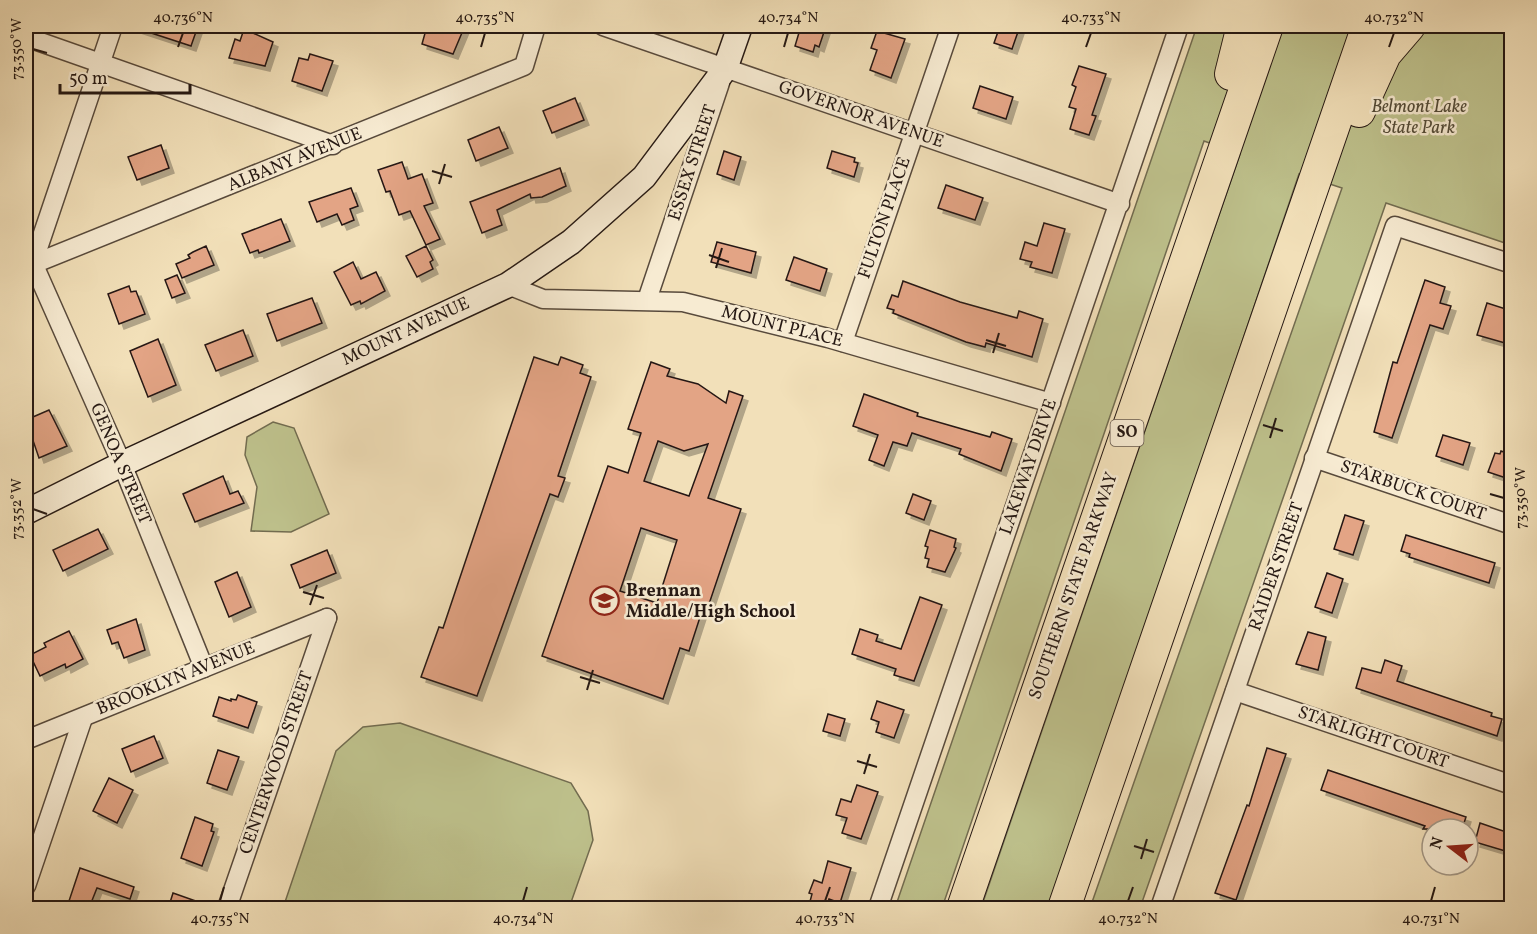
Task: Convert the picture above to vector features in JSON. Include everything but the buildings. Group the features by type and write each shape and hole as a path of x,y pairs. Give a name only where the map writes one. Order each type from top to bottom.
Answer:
{"highway":[{"path":"1209,193 1243,26"},
{"name":"SOUTHERN STATE PARKWAY","path":"963,909 1267,26"},
{"path":"1064,909 1368,26"},
{"path":"1300,223 1358,113 1378,67 1393,43 1409,26"}],"street":[{"path":"28,262 113,26"},
{"name":"ALBANY AVENUE","path":"28,262 333,145 524,66 536,26"},
{"name":"GOVERNOR AVENUE","path":"603,26 1120,204"},
{"name":"ESSEX STREET","path":"647,300 740,26"},
{"name":"FULTON PLACE","path":"843,342 951,26"},
{"name":"LAKEWAY DRIVE","path":"878,909 1179,26"},
{"path":"26,37 333,145"},
{"name":"MOUNT AVENUE","path":"26,512 122,464 508,285 571,242 644,177 725,69"},
{"name":"RAIDER STREET","path":"1160,909 1395,226 1512,264"},
{"name":"GENOA STREET","path":"28,262 122,464 204,668"},
{"name":"MOUNT PLACE","path":"508,285 543,299 683,302 843,342 1051,403"},
{"name":"STARBUCK COURT","path":"1314,458 1512,525"},
{"name":"BROOKLYN AVENUE","path":"26,740 327,618"},
{"name":"CENTERWOOD STREET","path":"227,909 327,618"},
{"name":"STARLIGHT COURT","path":"1235,691 1512,785"},
{"path":"26,886 83,718"}],"green space":[{"name":"Belmont Lake State Park","path":"1197,26 1511,26 1512,222 1505,243 1386,203 1140,908 1090,908 1342,188 1299,174 1050,908 981,908 1240,154 1204,141 942,908 895,908"},
{"path":"273,422 294,428 329,514 291,532 251,531 257,487 245,455 247,437"},
{"path":"400,723 571,783 588,811 593,840 569,908 283,908 336,751 363,727"}],"place":[{"name":"Brennan Middle/High School","path":"605,601"}]}
